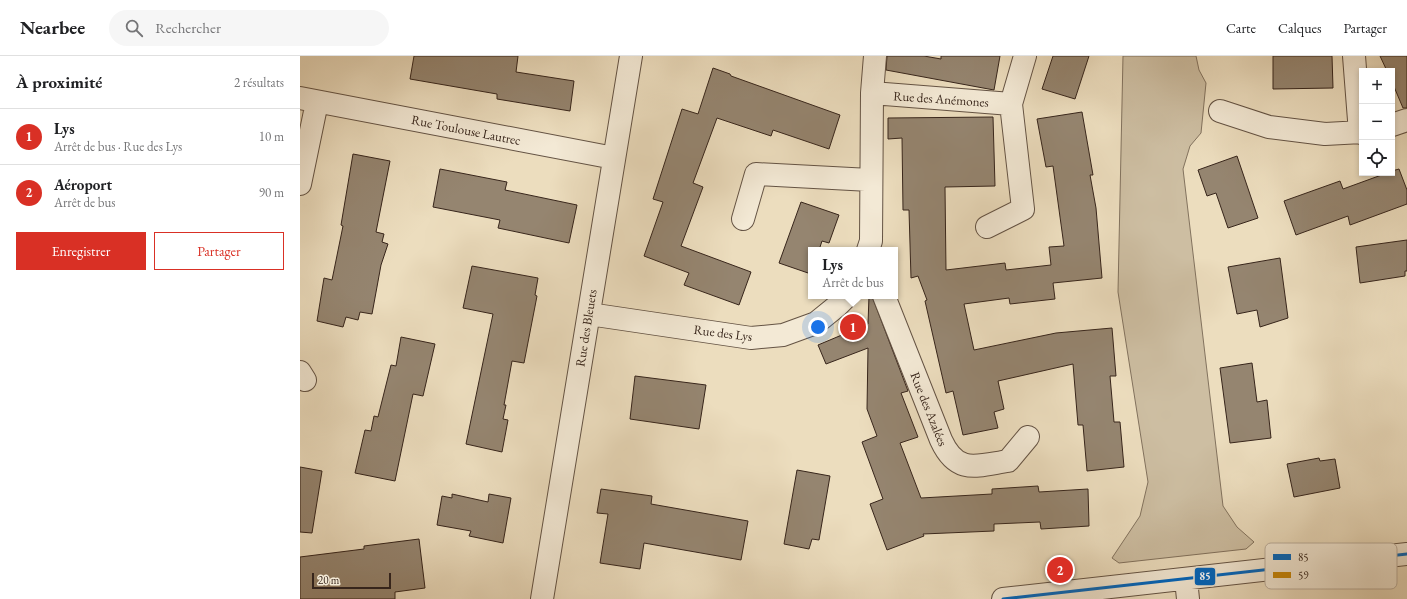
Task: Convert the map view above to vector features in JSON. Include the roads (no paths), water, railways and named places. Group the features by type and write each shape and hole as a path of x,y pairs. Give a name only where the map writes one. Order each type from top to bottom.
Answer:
{"street":[{"name":"Rue des Bleuets","path":"542,599 631,56"},
{"path":"869,247 871,240 870,180 872,93 875,56"},
{"path":"987,226 1023,208 1011,104 1025,56"},
{"path":"1354,56 1359,110"},
{"name":"Rue des Anémones","path":"872,93 1011,104"},
{"name":"Rue Toulouse Lautrec","path":"300,184 308,100 614,158"},
{"path":"1220,111 1269,127 1324,134 1359,132"},
{"path":"1395,124 1407,120"},
{"path":"743,219 756,174 870,180"},
{"name":"Rue des Lys","path":"589,314 751,338 783,335 816,323 838,306 844,299"},
{"name":"Rue des Azalées","path":"885,299 946,452 952,459 959,463 973,467 1008,461 1028,437"},
{"path":"1397,556 1407,554"},
{"path":"1003,599 1187,589 1265,577"}],"place":[{"name":"Lys","path":"853,327"},
{"name":"Aéroport","path":"1060,570"}]}
